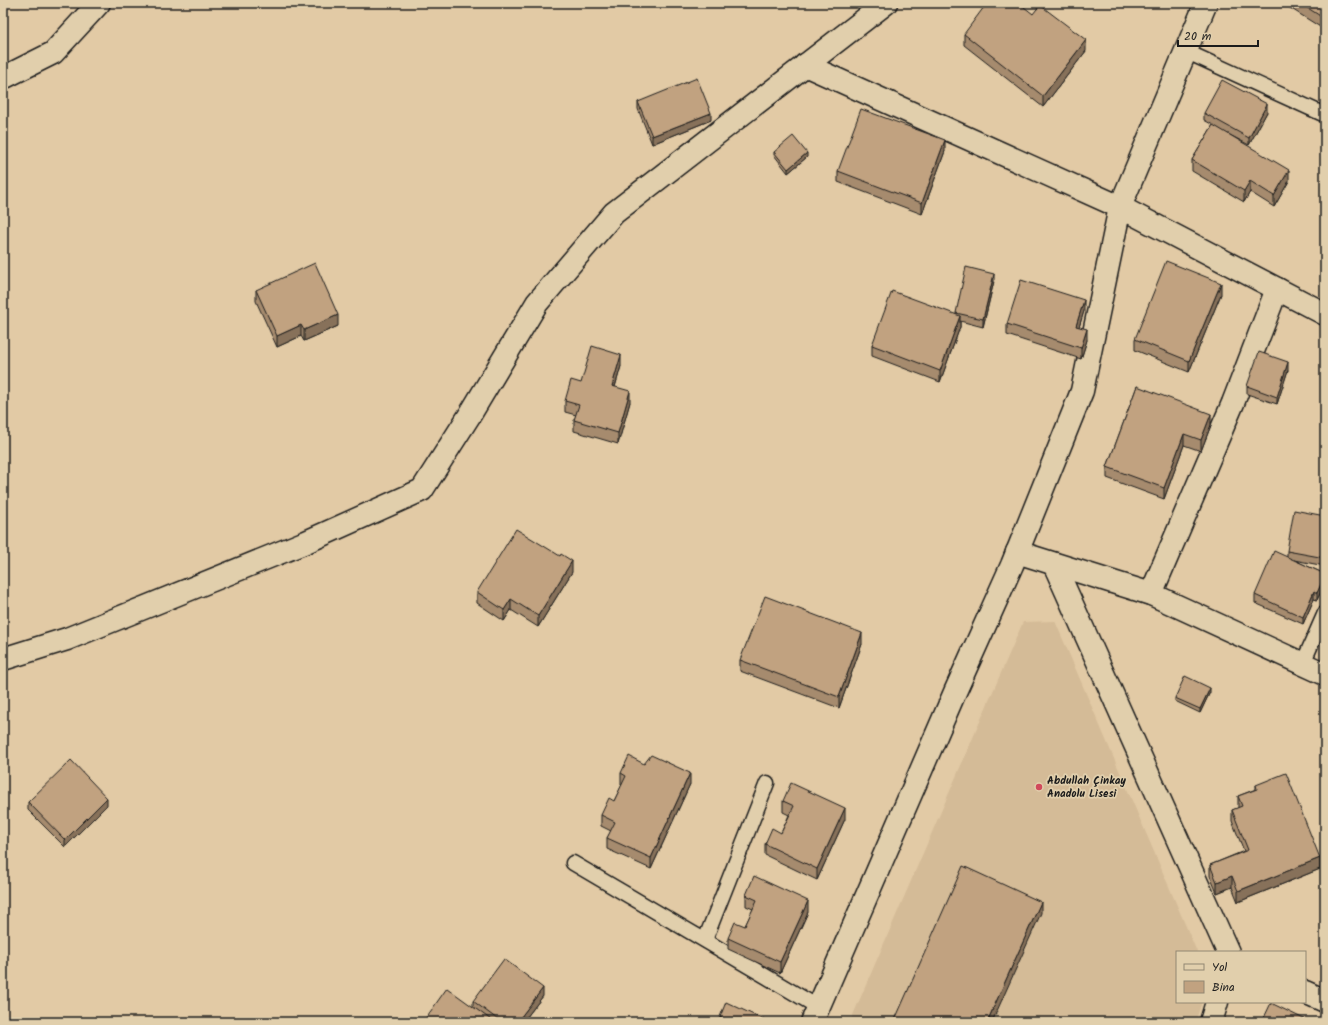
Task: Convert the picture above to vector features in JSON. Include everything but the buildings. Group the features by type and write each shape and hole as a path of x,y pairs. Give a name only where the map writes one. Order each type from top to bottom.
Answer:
{"street":[{"path":"3,78 54,53 99,3"},
{"path":"3,660 67,639 306,542 422,490 471,413 537,303 614,213 886,3"},
{"path":"815,1014 1017,552 1082,390 1120,207 1206,3"},
{"path":"805,65 1120,207 1325,314"},
{"path":"1151,594 1233,403 1278,289"},
{"path":"1017,552 1151,594 1325,674"},
{"path":"1054,564 1228,951"},
{"path":"1306,992 1325,1001"},
{"path":"1210,1022 1217,1003"}],"lane":[{"path":"1186,51 1325,115"},
{"path":"1303,663 1325,613"},
{"path":"705,940 767,783"},
{"path":"573,863 705,940 815,1014"}],"shaded area":[{"name":"Abdullah Çinkay Anadolu Lisesi","path":"1055,621 1197,951 1176,951 1176,1003 1202,1003 1195,1022 850,1022 1023,622"}],"place":[{"name":"Abdullah Çinkay Anadolu Lisesi","path":"1039,787"}]}
